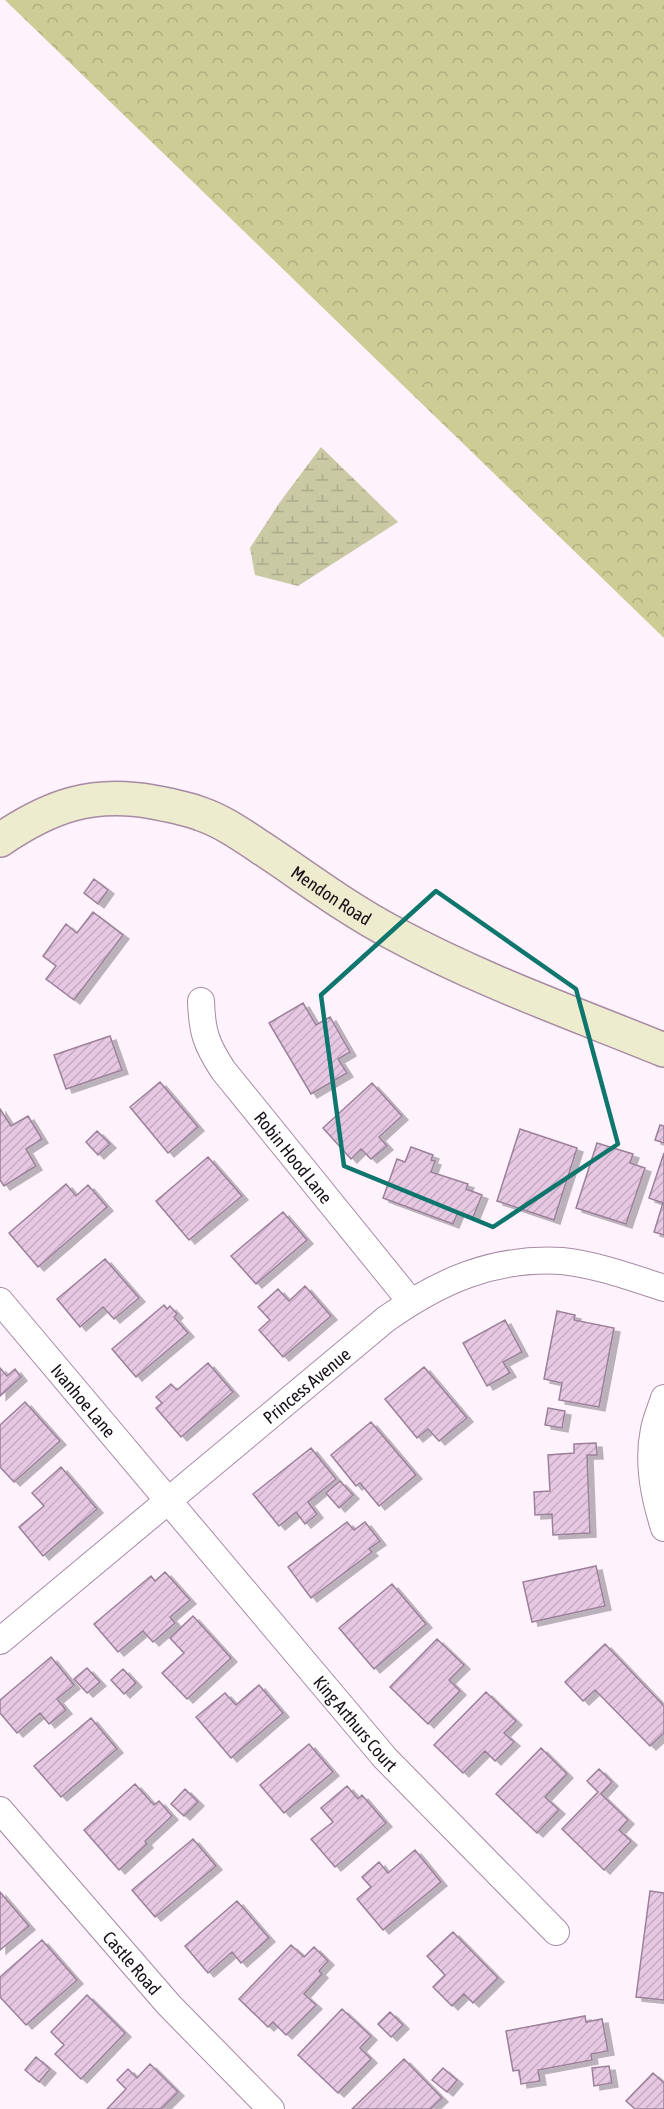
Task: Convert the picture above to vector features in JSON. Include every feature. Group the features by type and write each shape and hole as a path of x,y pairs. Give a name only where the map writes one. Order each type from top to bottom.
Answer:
{"street":[{"name":"Mendon Road","path":"0,840 48,812 73,803 103,798 133,798 203,814 234,830 401,937 477,974 664,1050"},
{"name":"Robin Hood Lane","path":"201,1001 202,1025 209,1049 223,1070 411,1302"},
{"name":"Princess Avenue","path":"0,1641 386,1319 437,1286 466,1274 498,1266 528,1262 563,1262 664,1288"},
{"name":"Ivanhoe Lane","path":"0,1301 167,1502"},
{"path":"664,1398 654,1429 651,1455 652,1479 664,1528"},
{"name":"King Arthurs Court","path":"167,1502 385,1758 556,1932"},
{"name":"Castle Road","path":"0,1810 169,2005 271,2109"}],"highlighted area":[{"path":"436,891 576,989 618,1144 493,1227 344,1166 321,995"}],"green space":[{"path":"5,0 664,0 664,638"},
{"path":"321,447 398,522 298,586 255,575 250,548 280,502"}],"building":[{"path":"94,879 108,890 98,904 84,893"},
{"path":"93,912 123,935 74,1000 46,979 56,966 43,956 66,924 77,933"},
{"path":"303,1003 316,1025 330,1017 350,1052 338,1059 347,1073 311,1094 269,1023"},
{"path":"110,1036 122,1070 66,1089 54,1055"},
{"path":"160,1082 198,1127 168,1153 130,1107"},
{"path":"372,1083 402,1116 379,1137 387,1146 371,1159 361,1149 351,1159 323,1128"},
{"path":"0,1109 11,1126 28,1116 42,1139 26,1149 36,1166 4,1186 0,1180"},
{"path":"660,1125 664,1126 664,1143 655,1140"},
{"path":"520,1129 577,1148 554,1220 497,1201"},
{"path":"97,1131 110,1144 98,1155 86,1142"},
{"path":"597,1143 633,1154 630,1163 645,1168 626,1224 576,1208"},
{"path":"411,1147 433,1155 431,1160 435,1161 431,1172 468,1184 466,1189 482,1195 473,1217 458,1212 453,1224 383,1198 397,1159 405,1162"},
{"path":"664,1153 664,1235 654,1232 663,1203 649,1198"},
{"path":"208,1157 242,1196 189,1240 156,1201"},
{"path":"66,1184 76,1196 88,1185 107,1207 38,1267 9,1233"},
{"path":"283,1212 307,1240 256,1284 231,1256"},
{"path":"105,1259 139,1298 114,1319 103,1307 80,1327 57,1299"},
{"path":"305,1286 331,1316 283,1357 259,1330 270,1320 258,1307 278,1289 289,1301"},
{"path":"164,1305 167,1309 170,1306 177,1314 174,1317 188,1333 136,1377 112,1349"},
{"path":"557,1311 575,1315 574,1320 614,1328 599,1407 559,1400 562,1383 544,1379"},
{"path":"505,1320 522,1352 503,1362 510,1373 487,1386 463,1343"},
{"path":"208,1363 233,1392 181,1437 156,1408 162,1403 156,1397 171,1384 177,1390"},
{"path":"424,1367 467,1418 439,1441 428,1429 417,1438 385,1399"},
{"path":"0,1368 7,1376 15,1369 21,1377 0,1396"},
{"path":"25,1402 60,1441 14,1482 0,1467 0,1425"},
{"path":"548,1408 565,1411 562,1428 545,1425"},
{"path":"371,1422 416,1475 379,1506 360,1483 356,1486 331,1455"},
{"path":"596,1443 597,1455 587,1455 590,1533 553,1535 552,1514 535,1515 534,1492 550,1491 548,1455 574,1453 574,1444"},
{"path":"311,1448 336,1479 308,1502 317,1514 305,1524 296,1512 279,1526 253,1494"},
{"path":"61,1467 97,1509 43,1556 19,1527 44,1506 32,1493"},
{"path":"340,1481 353,1495 339,1508 326,1493"},
{"path":"347,1522 354,1530 365,1522 380,1541 369,1549 372,1552 311,1598 288,1567"},
{"path":"596,1566 605,1606 532,1622 523,1582"},
{"path":"165,1572 190,1600 170,1617 175,1623 153,1642 143,1631 118,1652 94,1624 151,1576 155,1581"},
{"path":"392,1584 426,1624 374,1669 339,1628"},
{"path":"193,1616 231,1658 187,1699 162,1673 184,1653 170,1638"},
{"path":"437,1639 464,1665 449,1680 460,1691 428,1724 390,1687"},
{"path":"605,1644 664,1706 664,1733 650,1746 595,1690 583,1701 565,1682"},
{"path":"51,1657 74,1685 57,1699 66,1710 49,1724 40,1713 17,1733 0,1713 0,1700"},
{"path":"87,1668 100,1682 87,1693 74,1679"},
{"path":"123,1669 136,1683 124,1694 111,1680"},
{"path":"259,1685 283,1713 231,1758 196,1717 225,1693 236,1705"},
{"path":"486,1692 516,1721 504,1733 514,1742 495,1761 485,1751 463,1773 434,1745"},
{"path":"91,1718 117,1749 61,1797 34,1766"},
{"path":"309,1744 333,1772 284,1813 260,1785"},
{"path":"541,1748 567,1774 545,1797 559,1810 537,1833 496,1794"},
{"path":"599,1769 612,1782 601,1794 628,1820 619,1830 631,1841 604,1870 562,1829 598,1792 587,1781"},
{"path":"135,1784 154,1805 159,1801 172,1816 119,1870 84,1830"},
{"path":"347,1786 358,1799 362,1795 386,1823 335,1867 311,1839 333,1822 321,1808"},
{"path":"185,1789 198,1802 184,1816 171,1804"},
{"path":"193,1839 216,1866 155,1917 132,1890"},
{"path":"415,1850 441,1882 383,1930 357,1899 371,1887 362,1877 379,1862 388,1873"},
{"path":"650,1891 664,1893 664,2000 636,1997"},
{"path":"0,1892 29,1926 0,1950"},
{"path":"237,1901 269,1938 241,1963 232,1952 208,1973 185,1946"},
{"path":"453,1932 498,1978 473,2003 464,1994 452,2006 433,1987 445,1975 427,1956"},
{"path":"42,1940 77,1980 26,2025 0,1997 0,1977"},
{"path":"291,1945 304,1957 314,1947 328,1961 319,1971 322,1974 304,1994 316,2005 286,2035 273,2022 268,2027 239,1999"},
{"path":"87,1995 125,2033 81,2079 55,2054 64,2045 51,2032"},
{"path":"342,2009 371,2036 360,2048 371,2059 338,2093 298,2055"},
{"path":"390,2012 403,2025 391,2037 378,2024"},
{"path":"585,2016 586,2022 602,2019 608,2051 591,2054 592,2060 538,2070 540,2081 521,2084 519,2070 513,2071 506,2031"},
{"path":"36,2057 50,2069 39,2082 25,2070"},
{"path":"404,2059 442,2098 430,2109 352,2109"},
{"path":"150,2064 178,2092 161,2109 107,2109 126,2089 117,2080 128,2069 137,2078"},
{"path":"609,2066 612,2083 594,2086 592,2068"},
{"path":"443,2068 457,2080 447,2092 432,2080"},
{"path":"653,2073 664,2083 664,2109 635,2109 626,2101"}]}
